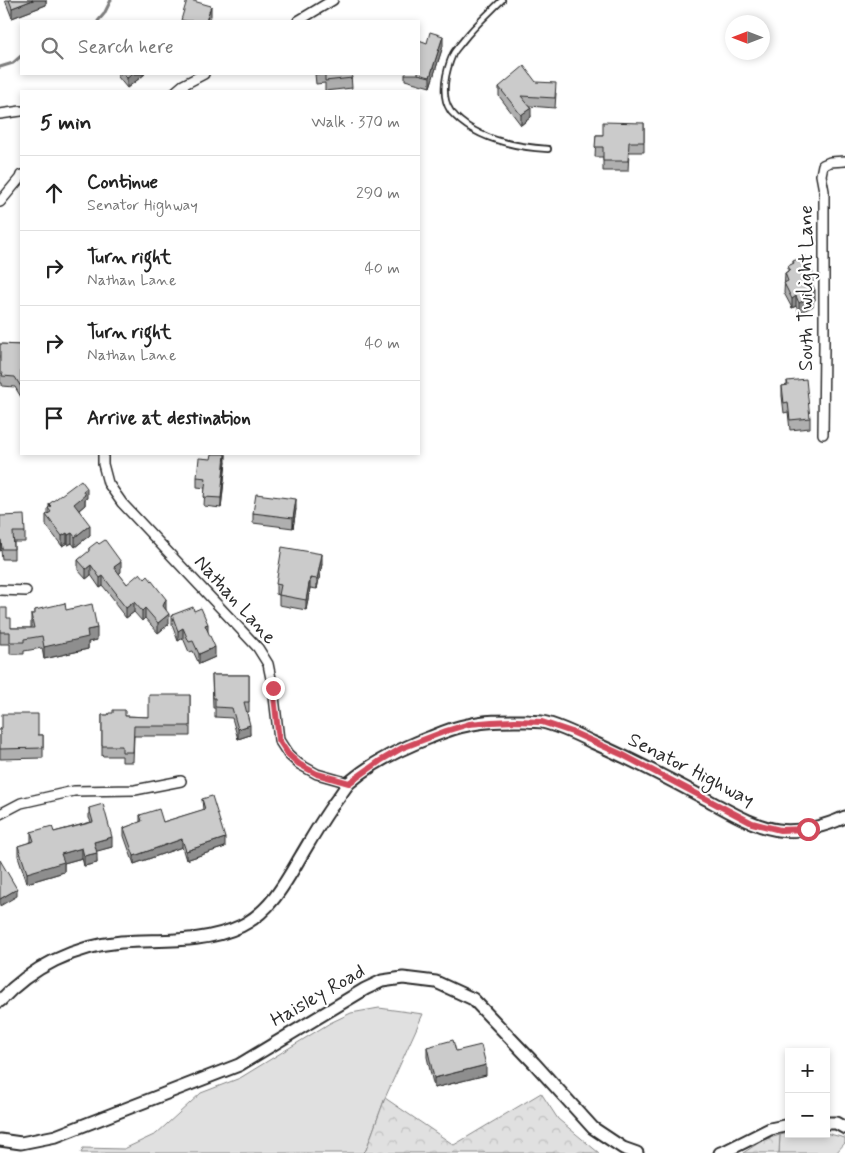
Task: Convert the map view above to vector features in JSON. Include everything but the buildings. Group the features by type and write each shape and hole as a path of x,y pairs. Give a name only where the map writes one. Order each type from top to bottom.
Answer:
{"street":[{"path":"300,20 333,0"},
{"path":"177,90 202,75"},
{"path":"0,114 20,111"},
{"name":"South Twilight Lane","path":"823,434 824,191 821,175 823,165 830,162 845,161"},
{"path":"0,202 20,178"},
{"name":"Nathan Lane","path":"103,455 103,464 108,483 122,503 258,648 268,664 273,688 279,740 288,754 299,764 317,774 349,783"},
{"path":"0,590 26,591"},
{"name":"Senator Highway","path":"0,1001 36,970 59,958 90,948 119,942 168,941 209,937 242,925 262,912 277,895 327,812 349,783 402,748 469,724 515,721 542,722 572,732 623,755 752,823 780,830 808,829 845,817"},
{"path":"0,814 21,803 74,791 135,790 181,781"},
{"name":"Haisley Road","path":"0,1140 21,1148 238,1065 365,989 382,981 404,978 436,982 473,999 593,1128 623,1148 637,1153"},
{"path":"830,1123 836,1123 845,1128"},
{"path":"720,1153 770,1129 785,1125"}],"lane":[{"path":"502,0 472,28 453,53 446,76 444,92 450,110 463,124 501,142 527,148 548,149"}],"green space":[{"path":"379,1008 423,1014 385,1098 366,1150 363,1153 81,1153 83,1148 124,1149 156,1134 201,1093 240,1078 330,1023 351,1013"},
{"path":"541,1093 558,1119 599,1153 363,1153 366,1150 385,1098 454,1145"},
{"path":"785,1134 785,1138 830,1138 830,1134 845,1138 845,1143 836,1153 779,1153 780,1135"},
{"path":"780,1135 779,1153 743,1153 763,1140"}],"waterway":[{"path":"99,20 111,0"},
{"path":"0,67 13,63 20,57"}],"route":[{"path":"273,688 279,740 288,754 299,764 317,774 349,783 402,748 446,731 469,724 515,721 542,722 572,732 623,755 752,823 780,830 808,829"}]}
